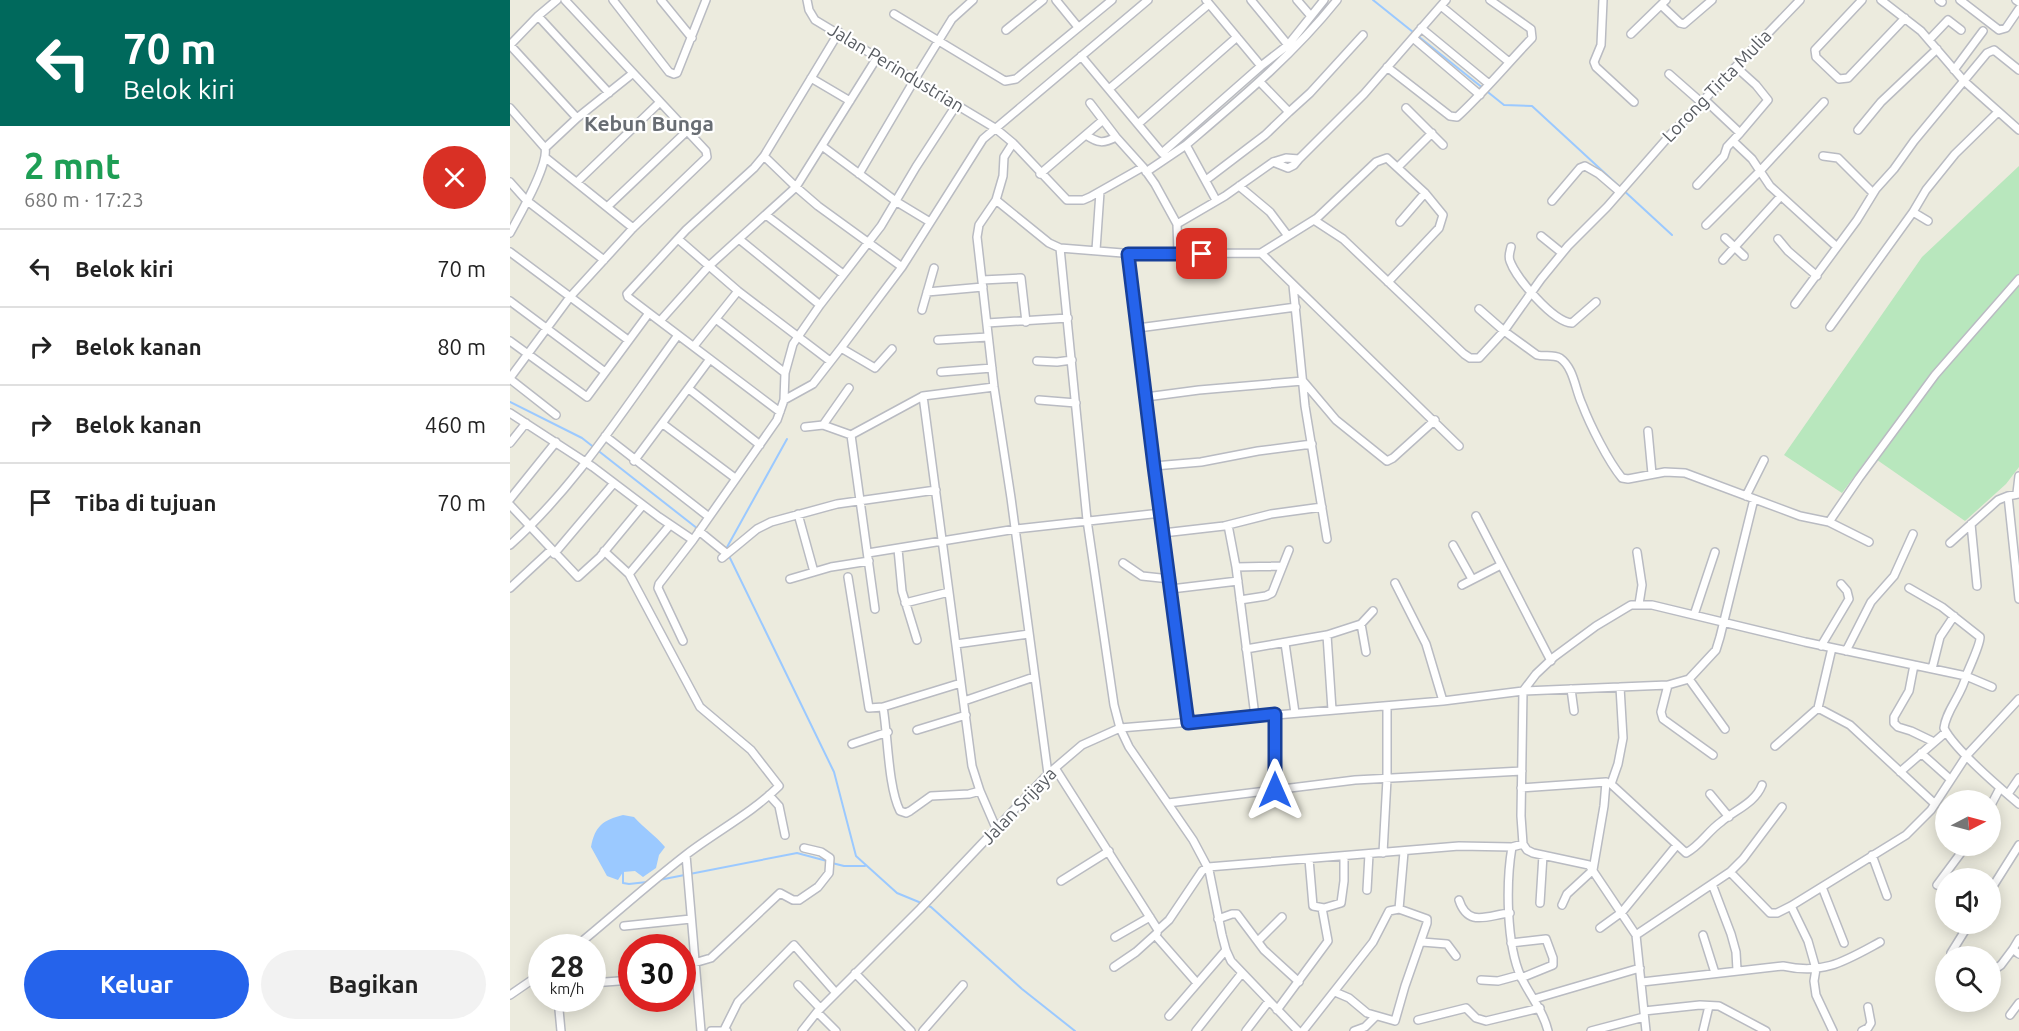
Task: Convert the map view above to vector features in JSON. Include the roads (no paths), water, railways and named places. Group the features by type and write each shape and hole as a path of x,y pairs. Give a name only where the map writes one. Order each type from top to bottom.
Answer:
{"street":[{"path":"557,0 510,45 577,118"},
{"path":"556,415 510,379 570,297 633,228 707,157 706,152 565,0"},
{"path":"615,0 672,74 677,73 706,0"},
{"path":"661,0 692,38"},
{"name":"Jalan Perindustrian","path":"807,0 815,20 995,128 1013,143 1067,200 1083,200 1100,192"},
{"path":"859,174 938,41 958,12 973,0"},
{"path":"1006,30 1043,0"},
{"path":"1056,0 1078,27"},
{"path":"894,14 1005,81 1011,81 1112,0"},
{"path":"784,400 813,384 841,348 902,267 983,139 1148,0"},
{"path":"1251,0 1288,45"},
{"path":"1297,0 1310,15"},
{"path":"1165,155 1261,66 1288,45 1324,0"},
{"path":"1095,250 1100,192 1186,145 1291,54 1337,0"},
{"path":"1387,67 1453,117 1457,117 1533,35 1531,29 1490,0"},
{"path":"1603,0 1602,45 1593,62 1634,102"},
{"path":"1631,34 1664,2 1680,23 1684,24 1712,0"},
{"name":"Lorong Tirta Mulia","path":"1314,220 1343,239 1470,358 1479,358 1504,331 1532,294 1540,279 1562,253 1637,174 1670,135 1800,0"},
{"path":"1862,0 1815,50 1816,57 1839,79 1848,78 1905,18"},
{"path":"1881,0 1929,40 1964,81 2019,129"},
{"path":"1891,7 1895,0"},
{"path":"1960,0 1998,30 2006,28 2019,9"},
{"path":"1109,89 1208,2 1261,66"},
{"path":"1177,224 1273,162 1286,158 1299,159 1364,94 1444,3 1509,62"},
{"path":"538,16 609,93"},
{"path":"1929,40 1948,20 1961,30"},
{"path":"1420,29 1489,85"},
{"path":"1954,70 1983,31"},
{"path":"510,32 516,38"},
{"path":"780,412 627,294 678,238 764,156 838,32"},
{"path":"1206,180 1256,142 1290,112 1363,35"},
{"path":"1138,124 1238,37"},
{"path":"1413,37 1481,93"},
{"path":"1858,130 1881,102 1937,49"},
{"path":"1796,304 1874,193 1914,141 1991,50 2019,70"},
{"path":"660,321 709,266 796,188 878,56"},
{"path":"1081,56 1165,155"},
{"path":"1697,185 1724,156 1726,149 1768,100 1756,85 1736,67"},
{"path":"545,148 577,118 632,74"},
{"path":"1669,74 1740,133"},
{"path":"812,78 850,100"},
{"path":"1260,82 1290,112"},
{"path":"1706,225 1824,102"},
{"path":"577,182 659,103"},
{"path":"1090,103 1155,184 1177,224 1178,253"},
{"path":"683,641 658,586 777,420 784,400 785,373 790,349 897,202 916,167 957,104"},
{"path":"510,108 545,148 546,158 510,233"},
{"path":"1406,108 1443,146"},
{"path":"1830,327 1926,190 1955,154 1998,112"},
{"path":"1040,174 1103,120"},
{"path":"607,207 687,131"},
{"path":"1398,167 1432,133"},
{"path":"1086,135 1098,143 1116,137"},
{"path":"1733,141 1752,159 1770,186 1836,247"},
{"path":"1013,143 1004,157 1003,176 996,200 979,225 977,237 994,387 1016,529 1048,774"},
{"path":"1186,145 1216,200"},
{"path":"822,146 897,202 930,222"},
{"path":"764,156 796,188 902,267"},
{"path":"1823,156 1838,158 1874,193"},
{"path":"546,158 633,228"},
{"path":"996,200 1050,243 1060,248 1128,254 1262,253 1314,220 1380,159 1387,158 1425,193 1442,212 1443,220 1424,245 1388,282"},
{"path":"1551,201 1580,168 1585,166 1623,189"},
{"path":"510,182 526,200 604,260"},
{"path":"1239,186 1270,212 1288,236"},
{"path":"1400,222 1425,193"},
{"path":"1723,260 1781,196"},
{"path":"1912,212 1928,221"},
{"path":"766,215 843,274"},
{"path":"1541,236 1562,253"},
{"path":"678,238 738,291 830,361"},
{"path":"1725,238 1744,256"},
{"path":"1778,239 1788,251 1817,276"},
{"path":"739,240 820,305"},
{"path":"1511,247 1510,262 1532,294 1560,320 1575,321 1596,302"},
{"path":"1060,248 1087,520 1108,678 1120,728 1135,757 1193,840 1208,867 1226,950 1242,973 1300,1031 1335,992 1372,942 1389,911 1399,909 1427,919 1422,942 1405,986 1395,1021 1375,1017 1349,998 1335,992"},
{"path":"510,252 628,340"},
{"path":"1262,253 1459,446"},
{"path":"1128,254 1188,723"},
{"path":"922,310 934,268"},
{"path":"927,292 1021,278 1026,322"},
{"path":"1829,522 1858,478 1935,375 2019,279"},
{"path":"1293,285 1305,406 1327,539"},
{"path":"694,346 738,291"},
{"path":"510,301 605,372"},
{"path":"1138,328 1296,307"},
{"path":"1479,309 1537,355 1556,356 1566,365 1573,375 1583,407 1612,464 1622,478 1685,473 1800,516 1829,522 1869,542"},
{"path":"510,341 586,397 649,313"},
{"path":"987,323 1068,318"},
{"path":"716,319 785,373"},
{"path":"510,544 530,527 586,462 678,335"},
{"path":"938,340 988,337"},
{"path":"841,348 875,368 892,350"},
{"path":"634,461 710,359"},
{"path":"1037,361 1072,360"},
{"path":"941,372 992,369"},
{"path":"1303,381 1336,420 1387,461 1435,420"},
{"path":"1146,397 1303,381"},
{"path":"805,427 823,425 851,435 923,396 994,387"},
{"path":"823,425 849,388"},
{"path":"689,389 760,444"},
{"path":"923,396 972,766 996,828"},
{"path":"1040,400 1076,403"},
{"path":"510,413 586,462 669,525 693,540"},
{"path":"510,443 526,423"},
{"path":"663,424 735,478"},
{"path":"1648,431 1652,474"},
{"path":"851,435 875,609"},
{"path":"605,436 634,461 709,517"},
{"path":"510,499 556,442"},
{"path":"1154,466 1201,462 1258,450 1312,444"},
{"path":"1746,496 1764,460"},
{"path":"1950,543 1998,500 2017,491 2019,476"},
{"path":"510,588 552,552 614,483"},
{"path":"700,530 726,554 764,525 798,514 837,504 936,490"},
{"path":"2008,496 2019,599"},
{"path":"1725,729 1689,679 1716,650 1754,499"},
{"path":"510,505 578,577 604,551 643,505"},
{"path":"1163,533 1228,525 1271,514 1322,507"},
{"path":"868,553 1016,529 1161,513"},
{"path":"798,514 814,572"},
{"path":"1476,516 1551,661"},
{"path":"1971,524 1977,586"},
{"path":"629,574 669,525"},
{"path":"1228,525 1238,581 1255,716"},
{"path":"1846,651 1871,602 1894,576 1913,534"},
{"path":"1453,545 1473,579"},
{"path":"898,549 905,603 917,640"},
{"path":"1240,600 1272,593 1289,550"},
{"path":"591,934 686,855 726,825 754,808 779,785 751,750 700,707 629,574 604,551"},
{"path":"1637,552 1642,585 1639,604"},
{"path":"1694,615 1715,552"},
{"path":"790,579 869,561"},
{"path":"1123,563 1142,576 1170,579"},
{"path":"1462,585 1501,565"},
{"path":"1236,567 1281,566"},
{"path":"848,578 871,708 883,707 961,683"},
{"path":"1171,589 1238,581"},
{"path":"1395,583 1426,644 1443,701"},
{"path":"1821,646 1849,599 1841,584"},
{"path":"1909,588 1954,616 1980,637 1981,640 1974,652 1961,692 1944,723 1946,732 2000,788 2019,804"},
{"path":"905,603 949,592"},
{"path":"1646,1031 1636,935 1622,912 1589,865 1527,850 1523,844 1521,788 1523,691 1536,674 1596,626 1623,608 1639,604 1821,646 1966,676 1992,687"},
{"path":"1246,649 1327,635 1361,624 1373,611"},
{"path":"1932,669 1940,637 1954,616"},
{"path":"1361,624 1366,652"},
{"path":"956,644 1029,634"},
{"path":"1327,635 1332,710"},
{"path":"1285,643 1295,713"},
{"path":"1775,746 1818,708 1832,648"},
{"path":"1914,665 1909,691 1894,717 1894,723 1898,727 1911,730 1934,742"},
{"path":"964,701 1034,677"},
{"name":"Jalan Srijaya","path":"855,973 920,909 1048,774 1082,745 1120,728 1443,701 1523,691 1668,685 1689,679"},
{"path":"1668,685 1662,712 1663,718 1713,755"},
{"path":"1562,905 1567,894 1593,870 1608,783 1618,764 1623,738 1620,687"},
{"path":"1571,689 1574,711"},
{"path":"1943,790 1967,755 2019,699"},
{"path":"1383,853 1387,780 1387,706"},
{"path":"883,707 896,802 903,813 910,811 931,796 969,794 980,791"},
{"path":"1730,872 1770,913 1777,913 1906,835 1935,804 1850,725 1818,708"},
{"path":"1275,714 1275,790"},
{"path":"917,730 966,715"},
{"path":"852,744 888,732"},
{"path":"1900,772 1946,732"},
{"path":"1921,753 1950,779"},
{"path":"1055,768 1150,917 1157,933 1197,982"},
{"path":"1168,803 1355,780 1522,771"},
{"path":"2008,794 2019,778"},
{"path":"1521,788 1608,783 1684,853 1696,847 1720,822 1750,801 1760,791 1762,785"},
{"path":"1710,794 1729,817"},
{"path":"769,795 779,806 785,835"},
{"path":"1636,935 1730,872 1743,859 1782,807"},
{"path":"1114,967 1136,952 1157,933 1169,920 1202,871 1208,867 1459,846 1512,847 1523,844"},
{"path":"2001,874 2019,845"},
{"path":"1600,928 1622,912 1676,846"},
{"path":"1512,847 1509,888 1511,943 1521,976 1540,1008 1548,1031"},
{"path":"696,963 705,961 716,954 780,893 793,900 799,900 818,887 829,873 830,862 821,852 804,848"},
{"path":"1061,881 1109,851"},
{"path":"1399,909 1404,852"},
{"path":"1367,890 1369,854"},
{"path":"686,855 692,934"},
{"path":"1540,903 1543,855"},
{"path":"1872,855 1887,896"},
{"path":"1310,859 1312,902 1313,906 1322,908 1338,906 1343,899 1344,856"},
{"path":"1712,884 1731,934 1736,952 1737,970"},
{"path":"1822,887 1844,943"},
{"path":"1459,900 1466,916 1474,918 1510,913"},
{"path":"1791,906 1808,941 1816,969 1814,981 1816,995 1833,1031"},
{"path":"1277,1010 1328,941 1322,908"},
{"path":"1218,919 1237,914 1264,950 1299,982"},
{"path":"1115,937 1150,917"},
{"path":"1258,941 1282,917"},
{"path":"624,926 691,919"},
{"path":"1703,935 1715,973"},
{"path":"1481,980 1497,981 1521,976 1553,965 1553,958 1546,939 1511,943"},
{"path":"2001,965 2016,952 2019,939"},
{"path":"1422,942 1447,944 1456,956"},
{"path":"1642,982 1783,966 1801,970 1816,969 1841,963 1880,942"},
{"path":"711,1031 727,1031 738,1002 794,945 836,993"},
{"path":"1169,1016 1226,950"},
{"path":"1534,999 1640,969"},
{"path":"802,1031 818,1010 855,973 912,1031"},
{"path":"1196,1031 1242,973"},
{"path":"510,995 528,983"},
{"path":"696,984 701,1031"},
{"path":"798,985 836,1031"},
{"path":"923,1031 963,986"},
{"path":"1246,1031 1269,1001"},
{"path":"2010,1015 2019,1003"},
{"path":"1591,1031 1644,1014 1700,1005 1719,1006 1766,1031"},
{"path":"1704,1031 1709,1006"},
{"path":"1862,1031 1871,1023 1868,1007"},
{"path":"1418,1020 1466,1008 1476,1018 1486,1021 1540,1008"},
{"path":"559,1012 561,1031"},
{"path":"1354,1031 1365,1027 1375,1017"},
{"path":"1486,1021 1488,1031"}],"water":[{"path":"623,815 634,817 665,847 659,855 656,868 643,877 635,871 623,872 618,880 607,876 591,847 601,825"}],"waterway":[{"path":"1373,0 1504,105 1532,106 1672,235"},
{"path":"510,402 582,438 698,529"},
{"path":"726,549 787,439"},
{"path":"729,556 834,772 856,856 897,893 931,907 1022,989 1075,1031"},
{"path":"659,880 797,853 827,861"},
{"path":"832,863 844,866 865,866"},
{"path":"623,872 623,883 647,882"}],"district":[{"name":"Kebun Bunga","path":"649,124"}]}
